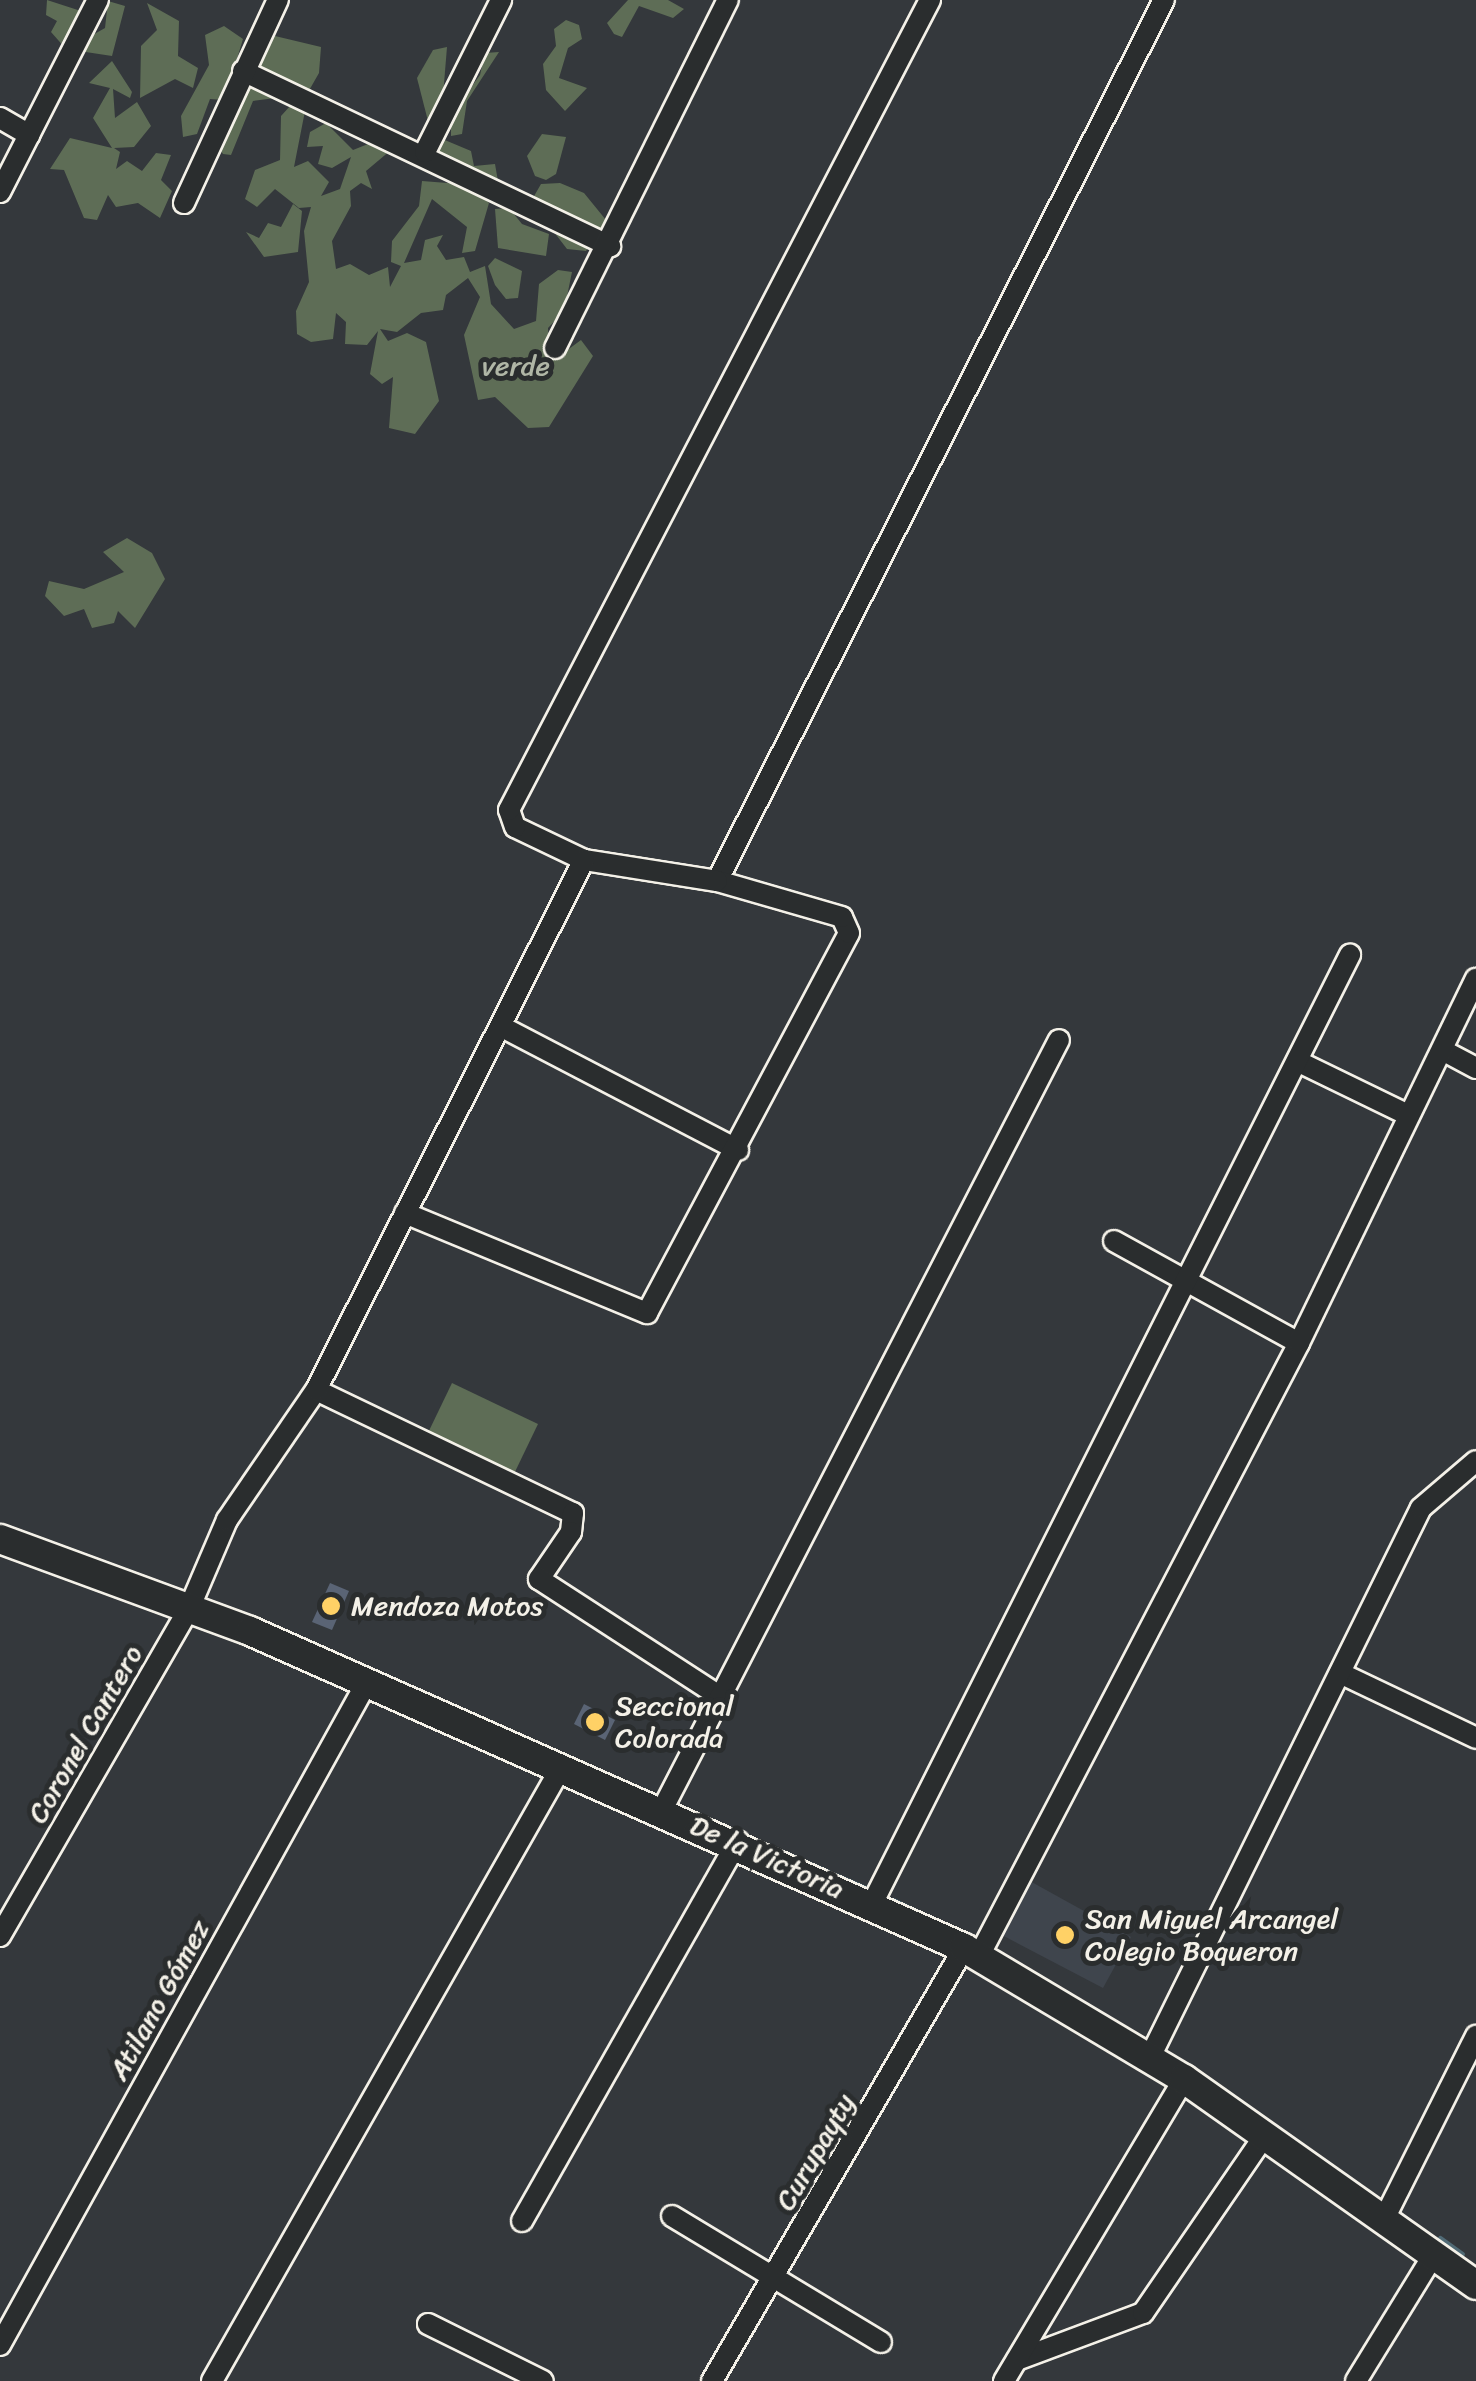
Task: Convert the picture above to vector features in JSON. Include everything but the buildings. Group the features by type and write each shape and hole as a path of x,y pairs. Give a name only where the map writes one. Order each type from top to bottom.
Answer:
{"main road":[{"name":"De la Victoria","path":"0,1539 367,1682 738,1842 971,1952 1184,2079 1476,2286"}],"street":[{"path":"0,192 98,0"},
{"path":"184,203 278,0"},
{"path":"425,152 501,0"},
{"path":"555,348 610,246 728,0"},
{"path":"404,1213 647,1313 738,1150 849,927 842,916 717,882 584,860 515,827 510,800 930,0"},
{"path":"717,882 1164,0"},
{"path":"243,71 425,152 610,246"},
{"path":"0,118 30,134"},
{"name":"Coronel Cantero","path":"0,1936 188,1611 227,1520 316,1390 404,1213 504,1028 584,860"},
{"path":"872,1904 1350,955"},
{"name":"Curupayty","path":"712,2381 971,1952 1299,1342 1476,979"},
{"path":"504,1028 738,1150"},
{"path":"662,1810 1060,1040"},
{"path":"1444,1050 1476,1068"},
{"path":"1297,1061 1408,1116"},
{"path":"1114,1241 1299,1342"},
{"path":"316,1390 573,1513 572,1532 539,1580 722,1698"},
{"path":"1149,2059 1422,1508 1476,1461"},
{"path":"1340,1673 1476,1738"},
{"name":"Atilano Gómez","path":"0,2344 367,1682"},
{"path":"212,2381 562,1766"},
{"path":"522,2221 738,1842"},
{"path":"1385,2218 1476,2036"},
{"path":"1004,2381 1184,2079"},
{"path":"1017,2360 1143,2313 1265,2135"},
{"path":"672,2216 881,2342"},
{"path":"1356,2381 1434,2254"},
{"path":"428,2324 543,2381"}],"shaded area":[{"name":"San Miguel Arcangel Colegio Boqueron","path":"1028,1880 1131,1937 1103,1988 1000,1934"}],"green space":[{"path":"47,0 84,12 89,37 105,28 108,1 125,6 112,56 66,49 51,32 57,21 46,15"},
{"path":"628,0 668,0 684,9 673,18 639,6 622,37 614,34 607,23"},
{"path":"147,3 179,21 178,56 198,68 193,88 175,79 140,98 141,46 157,30"},
{"path":"566,20 579,25 582,39 568,48 559,78 587,88 565,111 546,90 543,64 556,46 554,29"},
{"path":"224,26 243,39 224,100 210,99 197,134 183,137 181,116 209,65 205,35"},
{"path":"275,36 321,47 319,73 307,94 253,101 231,155 223,154 218,147"},
{"path":"447,47 442,108 429,125 417,78 433,50"},
{"path":"499,52 467,101 462,134 451,136 451,115 480,75 485,53"},
{"path":"112,61 132,92 130,98 113,89 115,118 137,102 151,126 134,147 114,148 120,152 116,169 127,161 142,171 156,153 171,155 161,180 172,191 160,218 138,203 116,207 108,195 97,220 84,218 64,170 50,169 70,138 112,148 93,118 110,88 89,83"},
{"path":"291,105 305,111 294,167 308,161 329,182 321,196 340,189 351,157 332,168 318,164 323,146 307,147 310,132 326,123 353,150 373,142 391,150 366,171 372,189 361,183 350,191 351,206 332,241 336,269 350,264 369,275 388,267 390,287 401,266 391,262 392,241 419,206 422,181 460,184 433,163 440,138 471,151 474,166 495,164 499,187 471,186 489,203 475,251 462,253 467,227 432,199 404,263 421,260 425,240 443,235 437,246 446,260 464,257 470,272 485,266 491,304 514,329 536,321 539,284 558,270 572,272 564,311 548,328 549,350 562,354 581,340 593,356 549,427 528,428 495,397 478,400 464,335 480,297 468,278 446,295 443,310 421,313 397,332 380,329 388,341 407,333 426,342 439,401 415,434 389,428 393,377 382,384 370,374 378,331 367,345 345,344 346,322 336,313 333,339 311,342 297,334 296,311 309,282 304,231 311,207 299,208 275,189 257,207 245,199 255,170 280,160 281,116"},
{"path":"542,134 566,137 556,174 546,180 535,176 527,156"},
{"path":"560,183 584,193 606,220 586,251 567,249 547,223 522,217 541,184"},
{"path":"293,204 302,211 298,252 264,257 246,232 259,238 268,223 281,227"},
{"path":"509,208 522,224 549,234 546,256 498,248 495,209"},
{"name":"verde","path":"495,258 522,271 518,298 506,299 495,285 488,266"},
{"path":"127,538 152,553 165,579 135,628 118,611 114,623 92,628 84,609 64,616 45,596 49,581 84,589 124,572 103,552"},
{"path":"452,1383 538,1424 512,1478 426,1437"}],"waterway":[{"path":"41,1540 73,1551"},
{"path":"744,1835 870,1890"},
{"path":"893,1900 941,1923"},
{"path":"1440,2238 1462,2254"}],"place":[{"name":"Mendoza Motos","path":"331,1606"},
{"name":"Seccional Colorada","path":"595,1722"},
{"name":"San Miguel Arcangel Colegio Boqueron","path":"1065,1935"}]}
